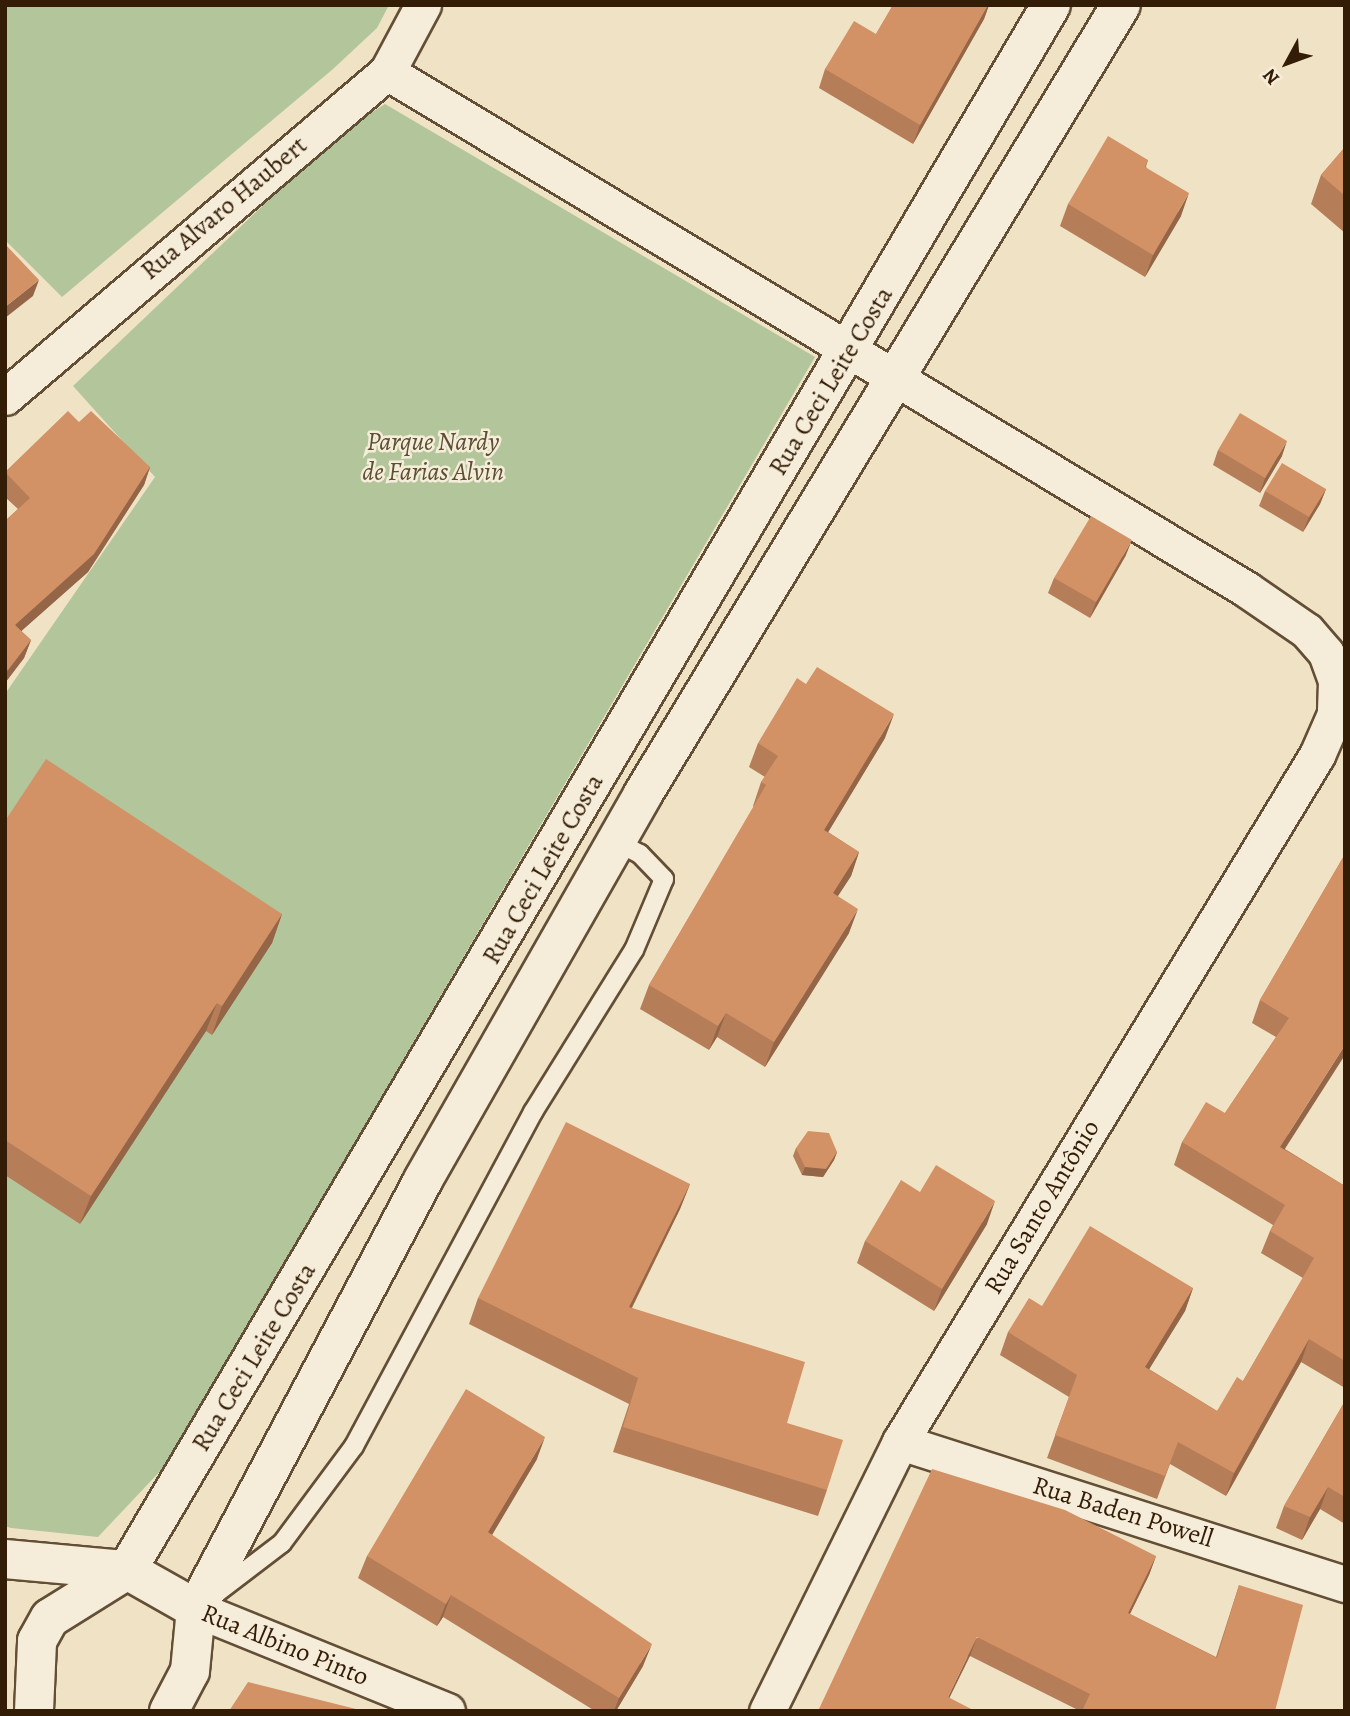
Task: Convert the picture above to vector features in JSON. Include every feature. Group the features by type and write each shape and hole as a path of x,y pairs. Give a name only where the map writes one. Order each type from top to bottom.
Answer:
{"street":[{"name":"Rua Alvaro Haubert","path":"5,397 387,72 423,5"},
{"name":"Rua Ceci Leite Costa","path":"34,1711 37,1641 50,1618 127,1570 849,352 1051,5"},
{"name":"Rua Ceci Leite Costa","path":"169,1711 190,1671 195,1609 423,1180 615,841 898,380 1121,5"},
{"path":"387,72 898,380"},
{"name":"Rua Santo Antônio","path":"767,1711 900,1442 1317,755 1335,714 1336,681 1326,653 1307,631 898,380"},
{"path":"573,818 615,841"},
{"name":"Rua Baden Powell","path":"900,1442 1345,1584"},
{"path":"5,1559 127,1570"},
{"name":"Rua Albino Pinto","path":"127,1570 195,1609 447,1711"},
{"path":"5,1688 23,1711"}],"lane":[{"name":"Rua Ceci Leite Costa","path":"195,1609 282,1543 354,1446 533,1112 634,950 664,879 640,853 615,841"}],"green space":[{"path":"5,5 389,5 377,28 333,69 62,297 5,240"},
{"name":"Parque Nardy de Farias Alvin","path":"385,104 815,357 165,1466 98,1537 11,1528 5,1526 5,694 155,477 73,386 338,134"}],"building":[{"path":"893,5 988,5 920,125 825,69 854,21 876,34"},
{"path":"1108,136 1148,160 1145,167 1189,193 1153,255 1068,204"},
{"path":"1345,147 1345,196 1321,175"},
{"path":"5,244 39,280 5,307"},
{"path":"68,411 79,422 91,411 150,467 94,554 15,625 31,640 8,670 5,668 5,521 30,498 5,472"},
{"path":"1240,413 1287,441 1265,478 1218,450"},
{"path":"1282,463 1326,489 1309,517 1265,491"},
{"path":"1091,516 1132,540 1096,602 1054,578"},
{"path":"817,667 894,714 824,830 859,852 833,893 858,909 774,1042 726,1013 718,1026 649,985 766,785 761,782 778,756 758,743 797,678 806,684"},
{"path":"46,759 282,914 222,1006 217,1003 91,1196 5,1140 5,821"},
{"path":"1345,854 1345,1045 1280,1147 1345,1186 1345,1361 1309,1339 1234,1473 1178,1442 1165,1476 1055,1435 1077,1375 1008,1332 1029,1298 1042,1306 1090,1226 1193,1288 1145,1367 1217,1411 1237,1377 1243,1381 1314,1258 1270,1231 1285,1205 1182,1142 1206,1102 1225,1113 1289,1018 1260,1000"},
{"path":"566,1122 690,1184 629,1307 805,1362 787,1423 843,1440 827,1490 623,1427 638,1378 478,1298"},
{"path":"808,1131 829,1133 837,1152 826,1169 805,1167 796,1148"},
{"path":"936,1165 995,1201 942,1289 865,1241 901,1180 920,1192"},
{"path":"466,1389 545,1437 488,1532 652,1644 619,1698 451,1595 446,1604 367,1556"},
{"path":"1345,1401 1345,1497 1328,1487 1310,1517 1284,1506"},
{"path":"932,1469 1065,1510 1156,1556 1128,1613 1217,1658 1239,1585 1303,1605 1275,1711 1082,1711 1090,1694 977,1637 948,1697 975,1711 818,1711"},
{"path":"248,1682 364,1711 229,1711"}]}
